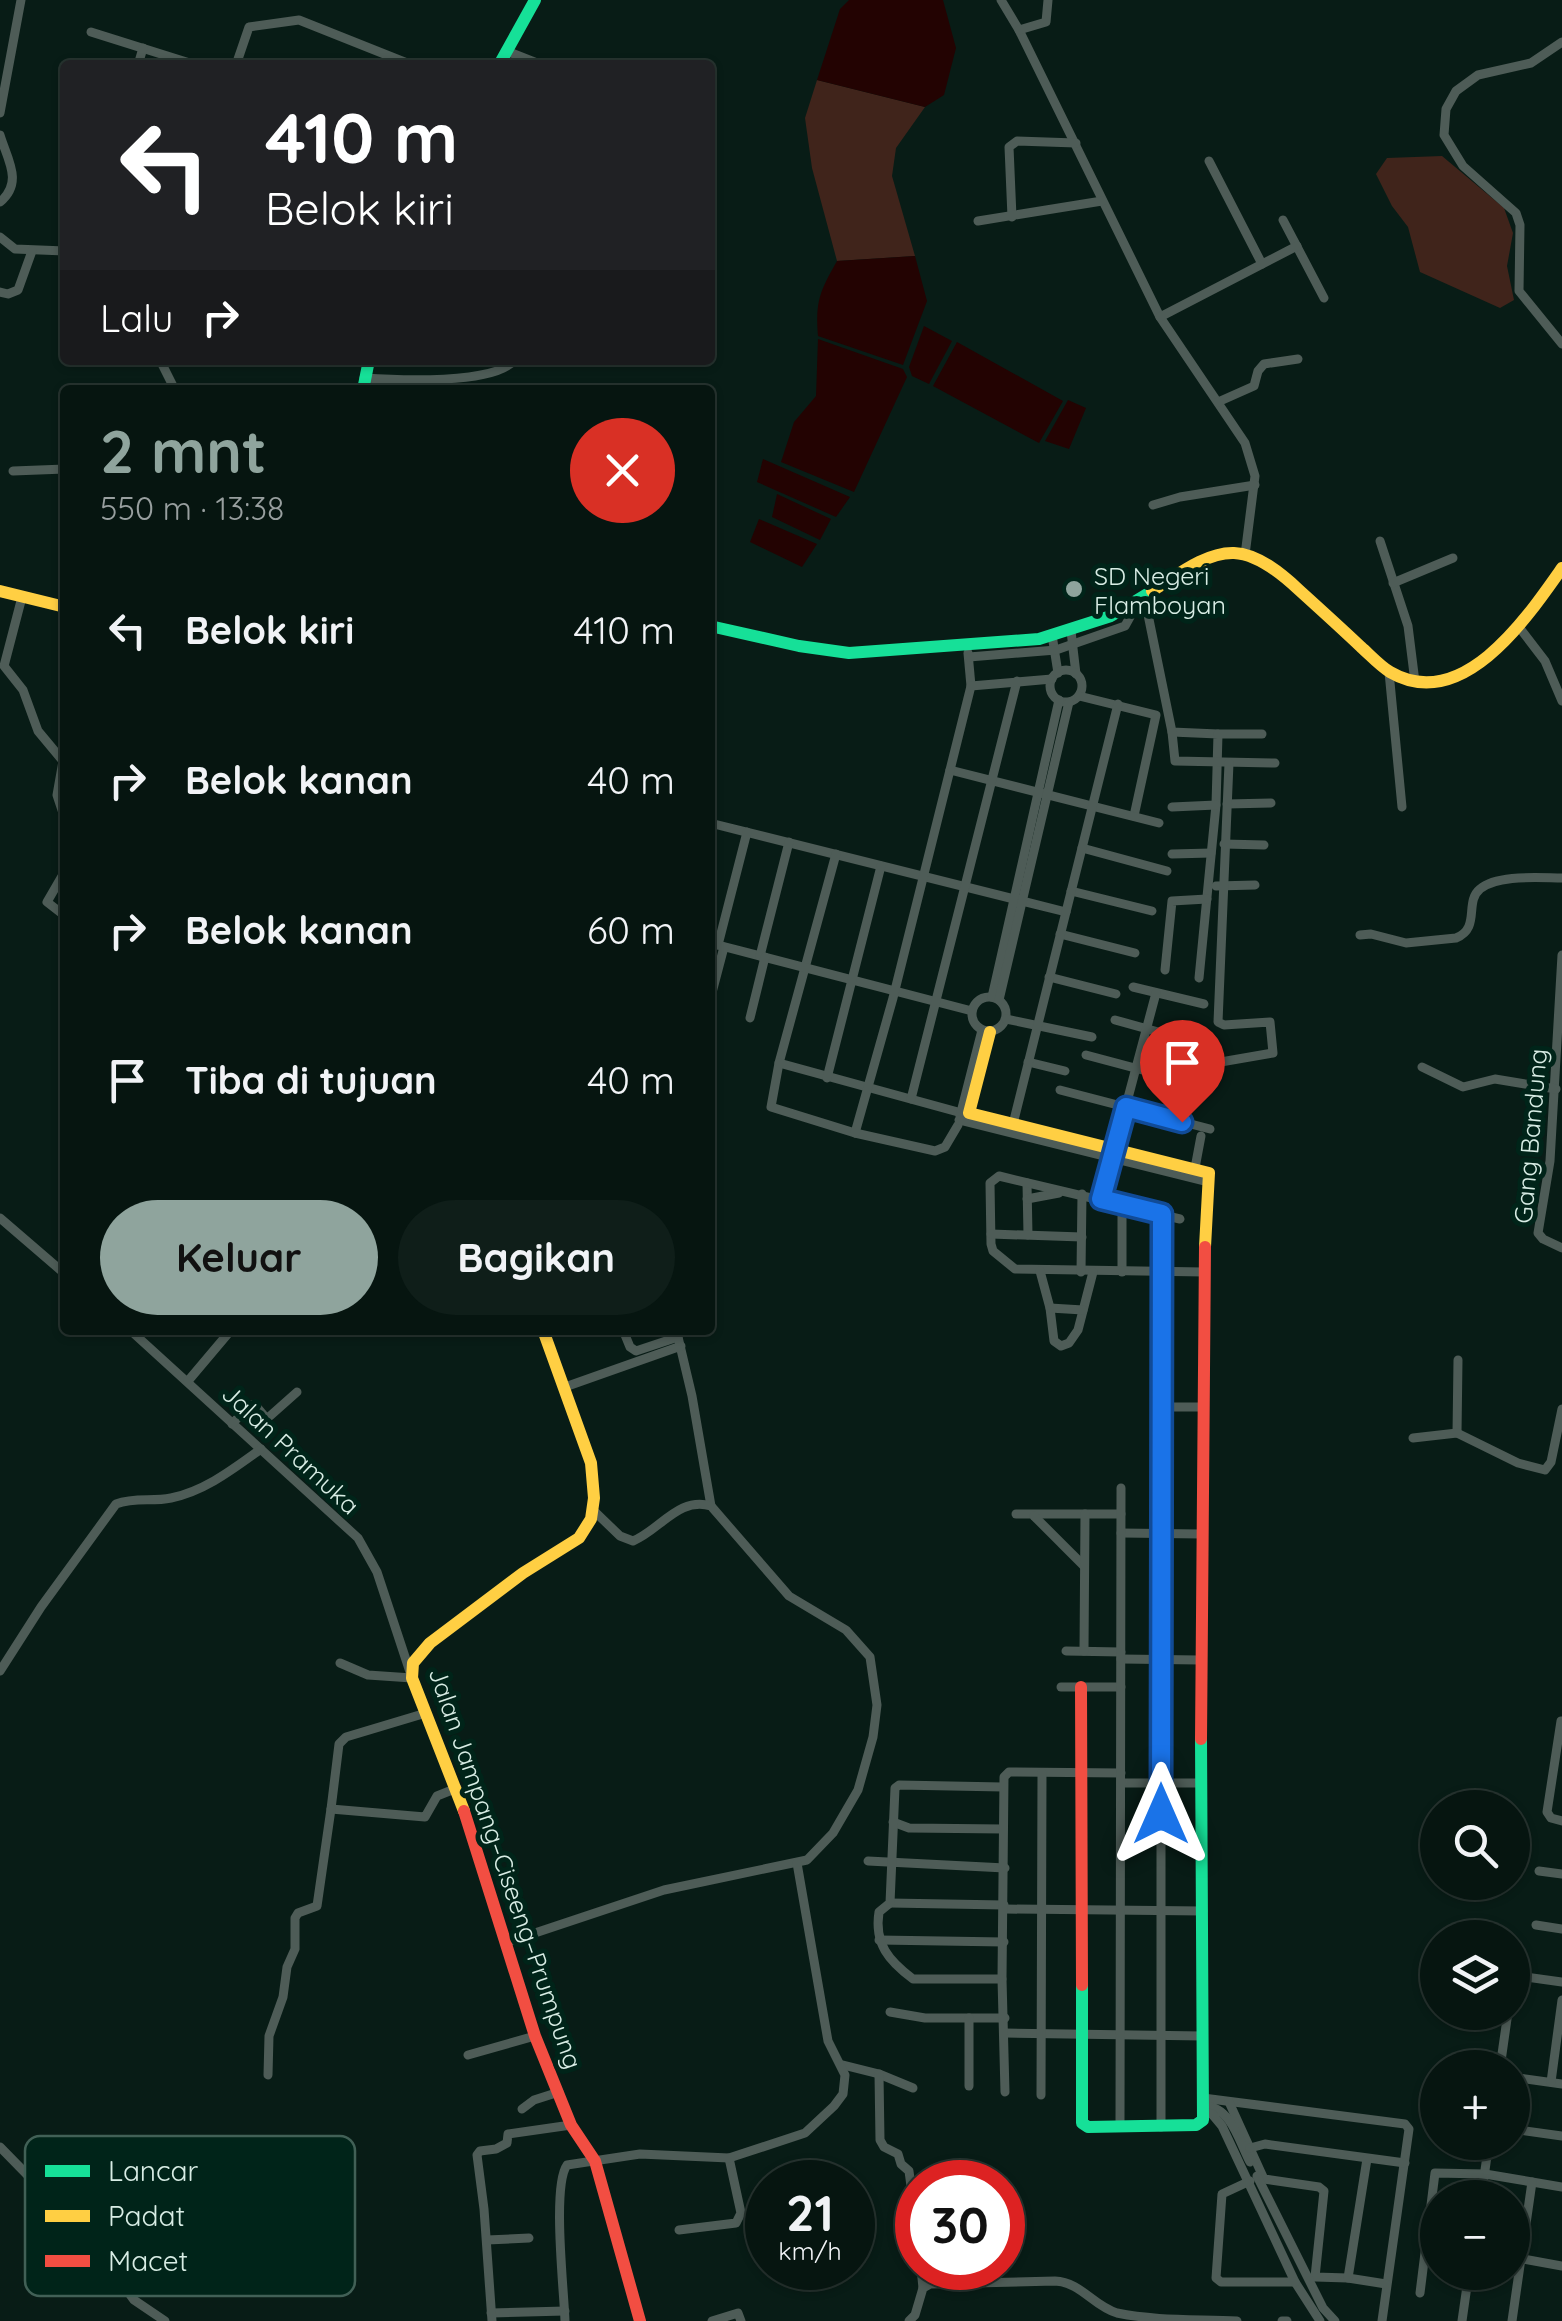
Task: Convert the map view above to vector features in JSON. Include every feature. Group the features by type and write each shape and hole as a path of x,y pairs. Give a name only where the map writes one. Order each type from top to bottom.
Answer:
{"main road":[{"path":"503,60 534,0"},
{"path":"715,627 831,652 968,652 1052,635 1073,638 1202,561 1226,554 1245,555 1287,579 1390,672 1415,682 1434,683 1471,669 1496,651 1519,628 1562,568"},
{"path":"0,591 60,606"},
{"path":"986,1031 963,1118 1012,1124 1113,1153 1208,1171 1200,1660 1204,2105 1203,2120 1196,2125 1088,2127 1082,2123 1080,1687"},
{"path":"545,1335 592,1463 592,1510"},
{"name":"Jalan Jampang–Ciseeng–Prumpung","path":"592,1510 580,1538 524,1573 430,1643 413,1663 412,1678 456,1788 535,2036 571,2126 595,2162 640,2321"}],"street":[{"path":"0,113 21,0"},
{"path":"1001,0 1076,143 1160,318 1246,443 1255,485 1245,555"},
{"path":"1019,30 1046,22 1048,4 1057,0"},
{"path":"238,60 249,27 299,20 399,60"},
{"path":"91,32 177,60"},
{"path":"1562,42 1530,63 1478,76 1456,91 1446,109 1444,135 1455,157 1516,213 1520,236 1519,291 1562,344"},
{"path":"139,60 143,48"},
{"path":"509,52 529,60"},
{"path":"0,135 11,164 13,185 0,202"},
{"path":"1012,217 1008,147 1018,140 1076,143"},
{"path":"1209,161 1262,264"},
{"path":"978,221 1102,201"},
{"path":"1282,220 1324,298"},
{"path":"0,237 15,249 60,251"},
{"path":"1160,318 1296,246"},
{"path":"0,292 18,290 32,250"},
{"path":"1218,402 1254,386 1264,364 1298,359"},
{"path":"364,384 425,382 504,370 509,365"},
{"path":"13,471 60,469"},
{"path":"1153,505 1255,485"},
{"path":"1380,541 1408,626 1415,682"},
{"path":"1394,583 1453,558"},
{"path":"1144,596 1175,761 1275,763"},
{"path":"22,597 4,666 23,690 38,731 60,757"},
{"path":"1519,628 1544,660 1562,702"},
{"path":"1052,635 1056,650 1051,691 1064,701"},
{"path":"854,1133 895,990 971,686 968,652 1056,650 1073,638"},
{"path":"1073,638 1076,674 1082,684 1079,696"},
{"path":"971,686 1055,676 1067,670 1076,674"},
{"path":"1390,672 1402,807"},
{"path":"911,1099 1017,682"},
{"path":"1064,701 1079,696 1156,715 1134,816"},
{"path":"996,998 978,1000 972,1012 972,1019 986,1031 1002,1026 1006,1020 1006,1012 996,998 1064,701"},
{"path":"1012,1124 1118,704"},
{"path":"1172,732 1262,734"},
{"path":"1199,978 1211,853 1221,805 1224,763 1218,734"},
{"path":"950,770 1159,823"},
{"path":"60,778 60,804"},
{"path":"1172,807 1271,803"},
{"path":"1215,1063 1273,1054 1275,1049 1270,1022 1218,1022 1224,844 1221,805"},
{"path":"715,823 1066,912"},
{"path":"747,832 717,945 972,1012"},
{"path":"750,1018 789,842"},
{"path":"1224,844 1264,845"},
{"path":"1082,848 1167,871"},
{"path":"1172,854 1211,853"},
{"path":"836,854 770,1102 775,1110 936,1151 945,1148 963,1118"},
{"path":"828,1078 881,866"},
{"path":"1360,934 1406,943 1456,938 1471,926 1477,893 1484,886 1522,877 1562,878"},
{"path":"60,880 47,902 60,912"},
{"path":"1208,886 1255,886"},
{"path":"1071,891 1152,911"},
{"path":"1165,970 1172,900 1207,899"},
{"path":"1060,934 1136,953"},
{"name":"Gang Bandung","path":"1562,955 1550,1161 1538,1232 1543,1239 1562,1248"},
{"path":"1050,977 1116,994"},
{"path":"1133,987 1204,1004"},
{"path":"1101,1199 1156,992"},
{"path":"1006,1020 1037,1023 1092,1037"},
{"path":"1115,1020 1205,1044"},
{"path":"1086,1055 1210,1088"},
{"path":"1028,1062 1064,1071"},
{"path":"779,1064 911,1099 963,1118 1113,1153 1208,1182"},
{"path":"1422,1066 1463,1087 1495,1079 1556,1089"},
{"path":"1060,1090 1210,1129"},
{"path":"1195,1168 1201,1136"},
{"path":"1180,1219 999,1176 992,1179 993,1251 1014,1270 1204,1272"},
{"path":"1027,1182 1028,1235"},
{"path":"1028,1199 1067,1191"},
{"path":"1081,1272 1082,1194"},
{"path":"1122,1204 1122,1272"},
{"path":"1161,2127 1162,1214"},
{"path":"0,1218 60,1270"},
{"path":"991,1234 1082,1237"},
{"path":"1040,1272 1054,1340 1060,1346 1070,1343 1078,1330 1094,1272"},
{"path":"1050,1308 1084,1310"},
{"name":"Jalan Pramuka","path":"136,1335 358,1538 378,1572 412,1678"},
{"path":"188,1381 227,1335"},
{"path":"625,1335 632,1350 678,1338"},
{"path":"565,1387 678,1338"},
{"path":"508,1942 664,1890 798,1863 833,1833 858,1790 874,1737 876,1682 864,1648 846,1630 789,1596 711,1506 678,1338"},
{"path":"1457,1433 1458,1360"},
{"path":"232,1424 250,1405 255,1405 266,1418 297,1392"},
{"path":"1161,1407 1202,1407"},
{"path":"1412,1438 1457,1433 1518,1463 1544,1470 1551,1462 1562,1408"},
{"path":"0,1671 116,1504 140,1498 166,1500 185,1494 210,1484 261,1449"},
{"path":"1120,2127 1121,1488"},
{"path":"592,1510 629,1541 652,1532 681,1508 711,1506"},
{"path":"1016,1514 1121,1514"},
{"path":"1084,1652 1086,1514"},
{"path":"1034,1516 1083,1566"},
{"path":"1121,1534 1201,1534"},
{"path":"1066,1651 1200,1660"},
{"path":"340,1663 368,1675 412,1678"},
{"path":"1061,1687 1121,1687"},
{"path":"268,2075 268,2046 295,1949 295,1918 298,1913 314,1909 318,1902 339,1744 346,1738 426,1713"},
{"path":"1561,1720 1547,1812 1551,1818 1562,1821"},
{"path":"1041,2095 1042,1772"},
{"path":"1005,2092 1002,1980 1006,1774 1080,1773 1201,1783"},
{"path":"890,1903 892,1792 899,1785 1003,1787"},
{"path":"330,1810 425,1816 437,1796 456,1788"},
{"path":"893,1822 909,1828 1003,1829"},
{"path":"868,1861 1004,1868"},
{"path":"571,2126 507,2134 506,2144 477,2155 491,2317 565,2316 561,2175 567,2165 660,2153 729,2158 816,2127 843,2094 843,2065 828,2041 798,1863"},
{"path":"1538,1871 1562,1874"},
{"path":"1002,1980 912,1979 894,1964 879,1940 879,1912 890,1903 1081,1911 1203,1911"},
{"path":"1536,1925 1562,1929"},
{"path":"879,1940 1004,1942"},
{"path":"1530,1979 1562,1982"},
{"path":"1530,2079 1556,2083 1562,2000"},
{"path":"890,2012 915,2018 1004,2018"},
{"path":"969,2018 969,2086"},
{"path":"1005,2034 1203,2036"},
{"path":"468,2055 535,2036"},
{"path":"843,2065 913,2088"},
{"path":"878,2074 880,2140 900,2160"},
{"path":"522,2109 534,2100 559,2092"},
{"path":"1204,2105 1230,2102 1405,2124 1410,2132 1382,2321"},
{"path":"1230,2102 1261,2178"},
{"path":"1204,2105 1216,2107 1226,2116 1312,2278 1328,2320"},
{"path":"1204,2105 1222,2126 1295,2282 1328,2320"},
{"path":"1530,2131 1562,2136"},
{"path":"1250,2148 1265,2144 1405,2163"},
{"path":"0,2148 25,2173"},
{"path":"679,2230 736,2223 741,2213 729,2158"},
{"path":"1348,2278 1367,2159"},
{"path":"1483,2180 1486,2160"},
{"path":"1420,2293 1435,2173 1484,2174 1562,2187"},
{"path":"1295,2282 1221,2282 1216,2278 1219,2202 1228,2190 1261,2178 1324,2191 1312,2278"},
{"path":"1530,2192 1532,2182"},
{"path":"487,2240 529,2238"},
{"path":"1530,2260 1562,2266"},
{"path":"1312,2278 1386,2284"},
{"path":"1025,2282 1073,2283 1104,2309 1158,2320 1237,2321"},
{"path":"909,2321 915,2316 922,2290"},
{"path":"1462,2321 1467,2290"},
{"path":"1512,2321 1514,2290"},
{"path":"131,2296 164,2321"},
{"path":"712,2321 738,2313 740,2321"}],"shaded area":[{"path":"849,0 943,0 956,48 944,95 925,107 817,80 840,9"},
{"path":"817,80 925,107 896,148 892,176 915,256 837,261 812,168 805,118"},
{"path":"1442,156 1504,208 1513,233 1507,266 1514,300 1500,308 1420,272 1408,227 1376,174 1387,158"},
{"path":"915,256 927,301 903,365 818,336 820,297 837,261"},
{"path":"924,326 952,341 929,384 912,376 909,367"},
{"path":"818,339 903,369 907,377 854,492 781,462 794,422 816,396"},
{"path":"957,342 1063,401 1039,443 933,386"},
{"path":"1068,400 1086,408 1069,449 1045,441"},
{"path":"763,459 850,497 836,517 757,482"},
{"path":"777,494 831,519 820,540 772,517"},
{"path":"759,519 817,544 802,567 750,542"}],"traffic: fast":[{"path":"502,60 535,0"},
{"path":"364,385 368,365"},
{"path":"715,627 849,653 1039,639 1111,616 1152,591"},
{"path":"1082,1985 1082,2123 1088,2127 1196,2125 1203,2120 1201,1739"}],"traffic: slow":[{"path":"1152,591 1212,557 1234,553 1252,557 1285,578 1390,672 1417,682 1442,681 1467,671 1490,654 1511,634 1562,568"},
{"path":"0,591 60,606"},
{"path":"990,1032 969,1113 1209,1173 1205,1247"},
{"path":"464,1811 412,1678 413,1663 430,1643 523,1573 579,1538 591,1519 591,1463 545,1335"}],"traffic: jam":[{"path":"1201,1739 1205,1247"},
{"path":"1081,1687 1082,1985"},
{"path":"464,1811 535,2036 571,2125 595,2161 640,2321"}],"place":[{"name":"SD Negeri Flamboyan","path":"1074,589"}],"route":[{"path":"1161,1814 1162,1214 1101,1199 1126,1107 1182,1122"}]}
